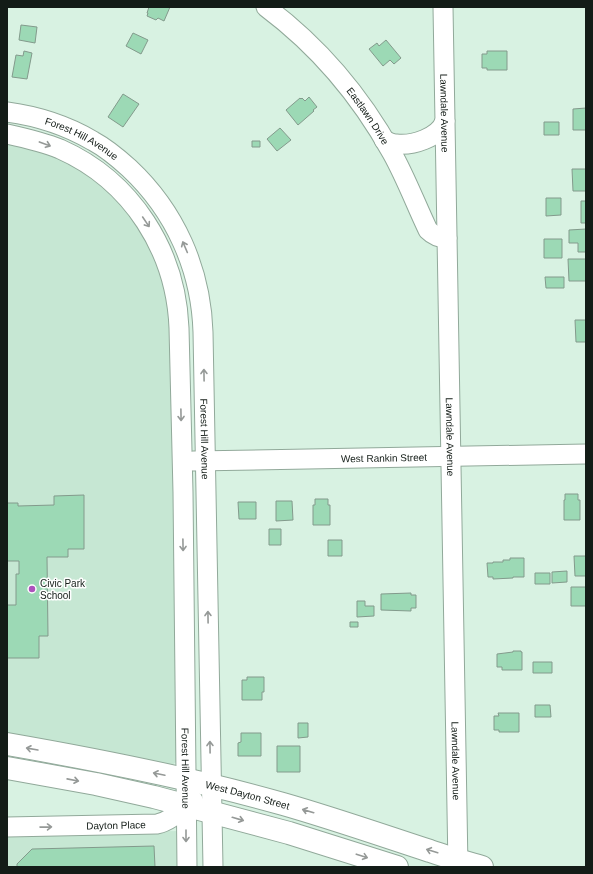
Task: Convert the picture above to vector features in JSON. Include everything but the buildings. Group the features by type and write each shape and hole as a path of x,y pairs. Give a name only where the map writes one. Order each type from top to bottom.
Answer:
{"street":[{"name":"Eastlawn Drive","path":"266,7 302,38 332,69 357,99 396,161 428,230 437,237 447,238"},
{"name":"Lawndale Avenue","path":"443,7 458,863"},
{"name":"Forest Hill Avenue","path":"7,112 27,115 51,122 79,133 103,147 119,159 138,177 157,199 172,222 183,242 197,283 202,311 213,867"},
{"path":"384,140 393,144 417,142 435,134 445,121"},
{"name":"Forest Hill Avenue","path":"7,134 27,138 48,145 75,157 88,165 123,193 153,233 170,273 174,287 179,315 184,571 187,867"},
{"name":"West Rankin Street","path":"182,462 586,454"},
{"path":"184,571 207,571"},
{"name":"West Dayton Street","path":"7,744 104,762 186,780 274,802 319,814 458,863 482,867"},
{"path":"7,768 140,793 289,833 397,867"},
{"name":"Dayton Place","path":"7,827 157,824 167,821 176,815 186,805 211,786"}],"shaded area":[{"path":"7,144 47,153 78,169 108,191 129,214 151,247 161,273 170,318 178,748 176,762 172,765 7,736"},
{"path":"179,831 180,867 7,867 7,835"}],"place":[{"name":"Civic Park School","path":"32,589"}]}
